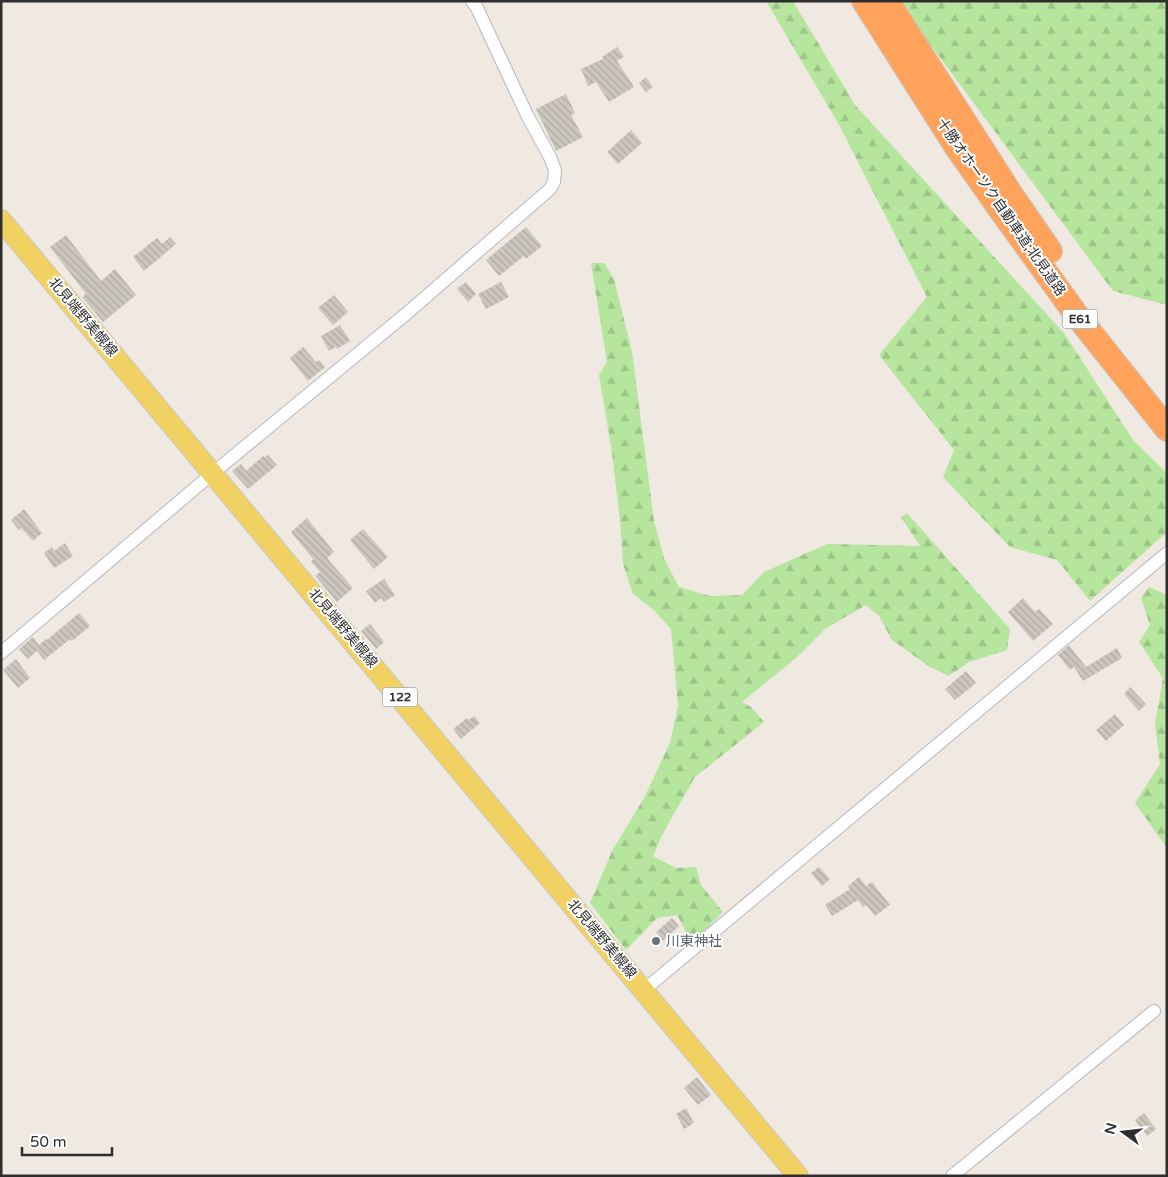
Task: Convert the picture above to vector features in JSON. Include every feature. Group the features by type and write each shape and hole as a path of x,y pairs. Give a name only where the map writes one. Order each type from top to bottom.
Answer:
{"highway":[{"name":"十勝オホーツク自動車道;北見道路","path":"864,1 964,139 1078,317 1167,429"},
{"name":"十勝オホーツク自動車道;北見道路","path":"887,1 964,139"},
{"name":"十勝オホーツク自動車道;北見道路","path":"1005,201 1167,406"}],"main road":[{"name":"北見端野美幌線","path":"1,220 798,1176"}],"street":[{"path":"1,653 213,473 406,314 550,189 554,182 555,170 550,157 527,115 472,1"},
{"path":"644,990 1167,553"},
{"path":"952,1176 1154,1011"}],"green space":[{"path":"766,1 793,1 855,105 1064,333 1133,440 1167,473 1167,532 1090,601 1057,560 1010,547 943,477 954,450 879,355 927,297 838,123"},
{"path":"898,1 1167,1 1167,305 1113,291"},
{"path":"591,263 604,263 614,279 632,352 654,521 664,558 679,587 710,596 742,595 764,572 827,544 920,546 901,517 907,513 1010,629 1007,650 969,662 949,676 930,667 892,640 879,616 866,605 825,629 795,659 742,702 751,707 764,722 695,777 663,833 653,856 676,868 696,867 701,885 723,912 692,943 677,915 657,918 626,950 590,903 612,851 644,798 670,743 678,706 671,629 655,611 633,594 623,564 611,446 599,375 607,362"},
{"path":"1149,587 1167,595 1167,848 1135,803 1160,764 1155,724 1163,678 1139,642 1150,625 1141,598"}],"building":[{"path":"617,47 624,57 617,61 634,87 609,102 596,82 588,86 581,69 603,59 602,57"},
{"path":"646,77 653,87 646,92 639,83"},
{"path":"566,94 575,113 571,115 583,137 556,151 536,109"},
{"path":"631,130 642,143 618,164 607,152"},
{"path":"526,227 542,246 526,259 524,256 499,276 486,260"},
{"path":"66,235 101,281 115,269 136,295 103,322 82,297 86,294 50,247"},
{"path":"170,237 176,244 144,271 133,257 157,238 162,244"},
{"path":"466,282 476,294 468,302 457,289"},
{"path":"501,282 509,297 486,309 478,294"},
{"path":"334,295 348,312 333,325 318,308"},
{"path":"340,325 350,341 337,349 336,347 329,351 321,336"},
{"path":"303,347 316,362 319,360 325,367 308,381 290,358"},
{"path":"268,455 277,465 248,489 232,471 241,464 246,471 263,456"},
{"path":"24,509 42,533 33,541 21,528 19,530 11,520"},
{"path":"307,518 334,552 327,558 353,588 337,602 315,576 320,572 311,562 313,559 291,532"},
{"path":"363,529 388,557 374,569 350,540"},
{"path":"65,543 73,556 54,568 44,553 52,547 54,551"},
{"path":"384,579 395,595 384,602 381,598 375,603 366,591"},
{"path":"1023,598 1035,612 1039,609 1053,624 1033,641 1008,612"},
{"path":"79,613 90,626 44,660 37,651 28,659 19,649 33,637 39,645"},
{"path":"370,624 384,642 376,649 361,631"},
{"path":"1069,645 1086,667 1117,648 1122,658 1083,681 1074,667 1070,670 1058,655"},
{"path":"16,659 30,678 18,688 3,670"},
{"path":"966,671 976,683 955,700 945,689"},
{"path":"1130,687 1146,704 1139,711 1124,694"},
{"path":"1115,714 1124,725 1106,741 1096,730"},
{"path":"474,716 480,723 461,739 453,729 467,718 469,720"},
{"path":"819,867 830,879 822,886 811,873"},
{"path":"859,877 866,886 872,882 890,905 875,916 866,905 863,907 858,900 832,916 825,905 850,889 848,886"},
{"path":"672,918 679,926 663,941 656,932"},
{"path":"697,1077 711,1095 698,1105 684,1088"},
{"path":"686,1108 694,1123 684,1129 676,1114"},
{"path":"1144,1113 1156,1129 1147,1136 1135,1120"}],"place":[{"name":"川東神社","path":"656,941"}]}
